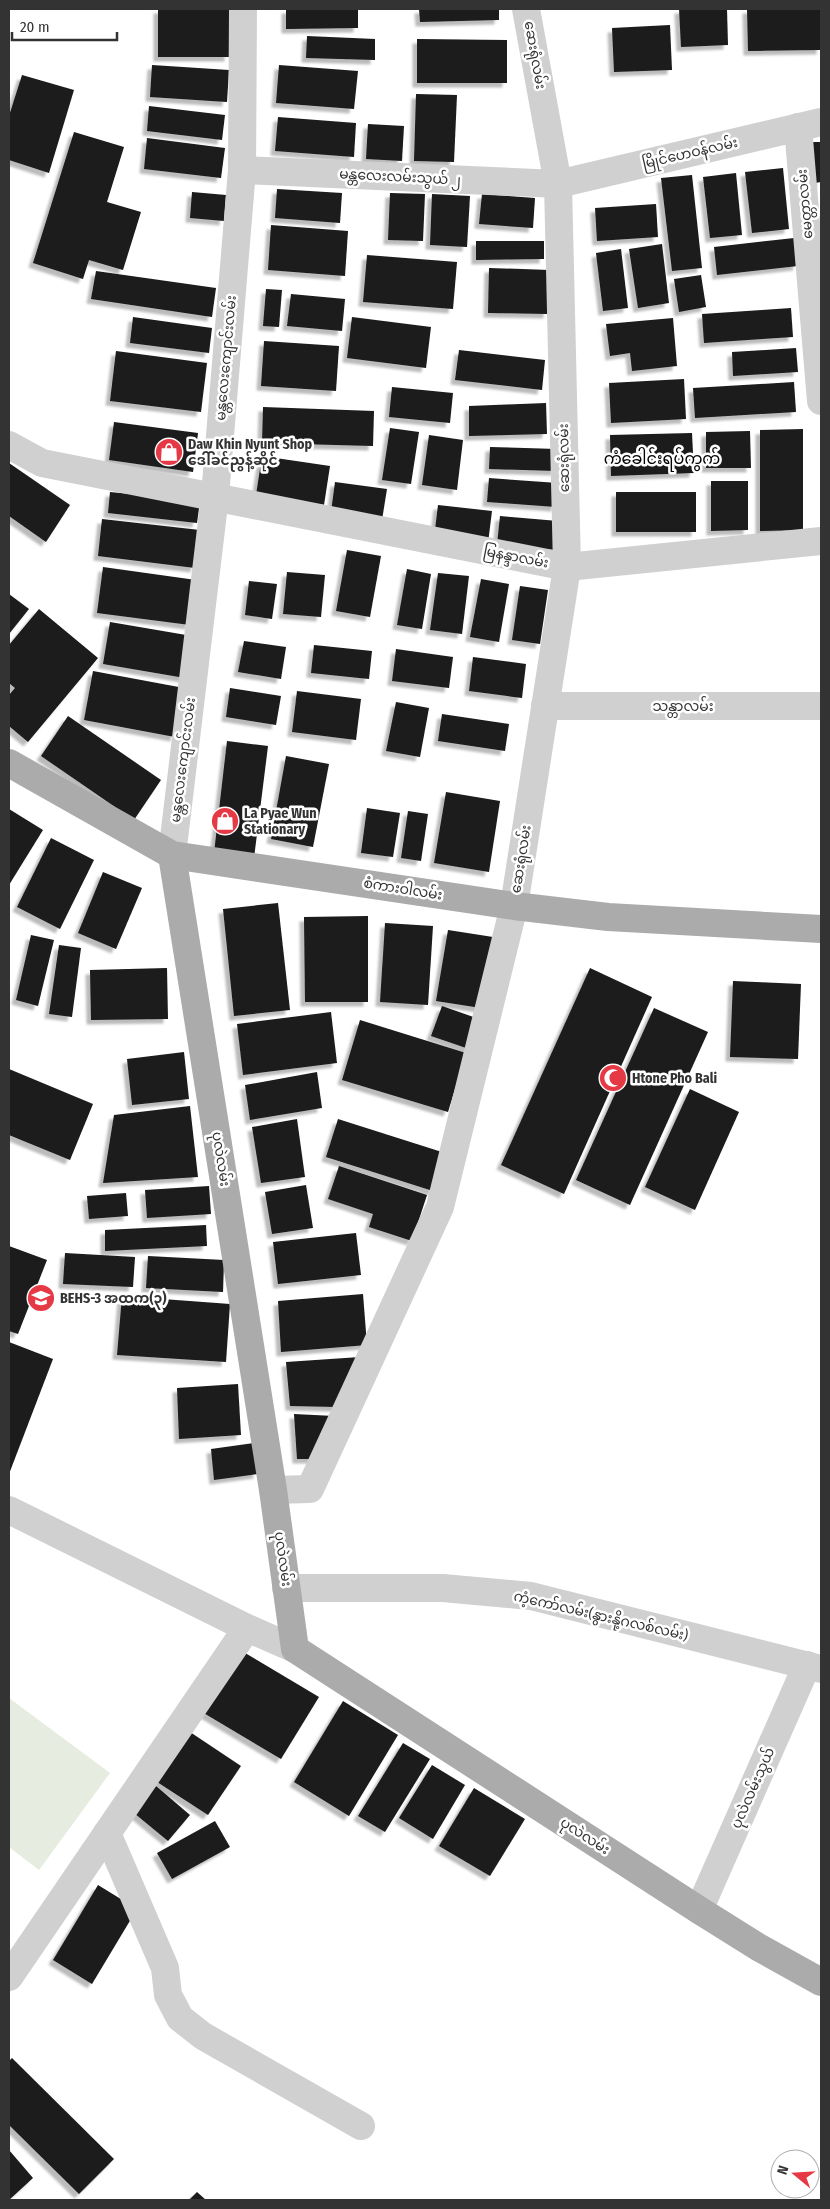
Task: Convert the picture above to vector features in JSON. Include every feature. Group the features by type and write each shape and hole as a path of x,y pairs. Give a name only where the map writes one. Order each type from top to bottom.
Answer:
{"main road":[{"name":"စံကားဝါလမ်း","path":"9,763 172,855 514,906 608,917 821,929"},
{"name":"ပုလဲလမ်း","path":"172,855 273,1490 295,1649 699,1910 758,1947 821,1982"}],"street":[{"name":"မန္တလေးကျောင်းလမ်း","path":"172,855 215,496 242,170 244,9"},
{"name":"ဆေးရုံလမ်း","path":"273,1490 310,1489 440,1207 514,906 567,567 558,184 526,9"},
{"name":"မြိုင်ဟေဝန်လမ်း","path":"558,184 810,125"},
{"name":"မေတ္တာလမ်း","path":"810,125 821,401"},
{"name":"မန္တလေးလမ်းသွယ် ၂","path":"242,170 558,184"},
{"name":"မြနန္ဒာလမ်း","path":"9,445 42,463 567,567 821,541"},
{"name":"သန္တာလမ်း","path":"545,706 821,706"},
{"path":"9,1510 247,1628 295,1649"},
{"name":"ကံ့ကော်လမ်း(နွားနို့ဂလစ်လမ်း)","path":"286,1588 443,1588 531,1596 814,1667"},
{"path":"9,1977 247,1628"},
{"name":"ပုလဲလမ်းသွယ်","path":"699,1910 814,1667"},
{"path":"107,1833 165,1968 168,1995 180,2018 203,2036 361,2126"}],"shaded area":[{"path":"9,1698 110,1773 39,1870 9,1847"}],"building":[{"path":"158,9 229,9 229,57 158,57"},
{"path":"286,9 358,9 358,28 286,29"},
{"path":"419,9 499,9 499,20 420,22"},
{"path":"679,9 727,9 728,45 681,47"},
{"path":"747,9 821,9 821,50 748,51"},
{"path":"670,25 672,70 614,72 612,28"},
{"path":"307,36 375,39 375,60 306,58"},
{"path":"417,39 507,40 507,83 417,83"},
{"path":"152,65 229,70 227,102 150,97"},
{"path":"279,65 358,71 354,109 276,103"},
{"path":"22,75 74,90 49,173 9,160 9,116"},
{"path":"416,94 457,95 454,162 414,161"},
{"path":"149,106 225,115 222,140 147,131"},
{"path":"278,117 356,123 354,157 275,151"},
{"path":"368,124 404,126 402,161 366,159"},
{"path":"74,132 124,147 107,202 141,212 123,270 89,260 83,279 33,263"},
{"path":"147,138 225,148 221,178 144,169"},
{"path":"811,142 821,142 821,182 815,183"},
{"path":"783,168 789,229 752,233 745,172"},
{"path":"736,173 742,235 710,238 703,177"},
{"path":"692,175 702,268 672,271 661,178"},
{"path":"277,189 342,193 340,223 275,218"},
{"path":"192,192 226,195 224,221 190,218"},
{"path":"390,193 425,194 423,241 388,240"},
{"path":"432,194 470,196 467,247 430,245"},
{"path":"482,194 535,198 533,228 479,224"},
{"path":"656,204 658,237 597,241 595,208"},
{"path":"271,225 348,231 345,276 268,270"},
{"path":"794,238 798,266 717,275 714,247"},
{"path":"476,241 544,241 544,259 476,260"},
{"path":"662,244 669,303 638,308 629,249"},
{"path":"621,249 628,308 603,311 596,253"},
{"path":"367,255 457,262 453,309 363,302"},
{"path":"489,268 550,270 548,314 488,313"},
{"path":"96,271 216,288 212,317 91,299"},
{"path":"701,275 706,307 679,312 674,279"},
{"path":"266,289 282,290 279,327 263,326"},
{"path":"291,294 345,299 342,331 287,326"},
{"path":"791,308 793,337 704,343 702,314"},
{"path":"133,317 212,328 209,353 130,343"},
{"path":"352,317 431,327 426,368 347,358"},
{"path":"673,318 677,366 632,371 630,353 610,356 606,324"},
{"path":"264,341 339,346 336,391 261,386"},
{"path":"796,348 798,372 733,376 732,352"},
{"path":"459,350 545,360 542,390 455,380"},
{"path":"116,351 207,363 201,412 110,401"},
{"path":"684,379 686,419 611,423 609,383"},
{"path":"794,382 796,412 695,418 693,388"},
{"path":"392,387 453,393 450,423 389,417"},
{"path":"546,403 547,434 469,436 469,406"},
{"path":"263,407 374,411 373,446 262,443"},
{"path":"114,422 198,433 193,472 109,460"},
{"path":"390,428 419,432 411,484 382,480"},
{"path":"803,429 803,530 760,531 760,430"},
{"path":"750,431 751,468 706,468 706,432"},
{"path":"692,433 694,473 611,476 610,435"},
{"path":"429,435 463,440 457,490 422,485"},
{"path":"490,447 557,449 556,471 489,469"},
{"path":"262,456 330,466 324,505 256,495"},
{"path":"9,463 70,505 46,542 9,516"},
{"path":"489,478 558,483 556,507 487,502"},
{"path":"711,481 748,481 748,530 711,531"},
{"path":"335,482 387,489 382,520 331,512"},
{"path":"110,492 200,501 197,523 108,513"},
{"path":"616,492 696,492 696,532 616,532"},
{"path":"438,505 492,511 488,543 434,538"},
{"path":"500,516 558,521 555,550 497,545"},
{"path":"102,519 200,530 195,568 98,556"},
{"path":"347,550 381,556 370,617 336,611"},
{"path":"103,567 196,580 190,625 97,613"},
{"path":"407,569 431,574 422,629 397,625"},
{"path":"287,572 325,575 321,617 283,614"},
{"path":"438,573 469,576 462,634 430,630"},
{"path":"481,579 509,584 499,642 470,637"},
{"path":"249,581 277,584 272,619 245,615"},
{"path":"520,586 548,590 540,644 512,640"},
{"path":"9,594 29,609 9,634"},
{"path":"39,609 98,658 28,742 9,726 9,695 15,688 9,683 9,645"},
{"path":"110,622 192,636 185,678 103,664"},
{"path":"244,641 286,647 281,679 238,672"},
{"path":"314,645 372,651 369,679 311,673"},
{"path":"396,649 453,657 449,688 392,681"},
{"path":"473,657 526,664 522,698 469,691"},
{"path":"93,671 184,688 175,737 84,720"},
{"path":"230,688 281,696 276,725 226,717"},
{"path":"297,691 361,699 356,740 292,732"},
{"path":"396,702 429,708 420,757 386,751"},
{"path":"442,714 509,724 505,751 438,741"},
{"path":"68,716 161,780 134,820 41,756"},
{"path":"227,741 268,746 254,858 214,853"},
{"path":"286,756 329,764 313,847 271,839"},
{"path":"446,792 500,801 489,872 434,863"},
{"path":"367,808 400,813 393,857 361,853"},
{"path":"9,809 43,830 9,885"},
{"path":"408,811 428,814 421,861 401,858"},
{"path":"51,838 94,860 60,929 17,907"},
{"path":"103,872 142,888 116,949 78,933"},
{"path":"278,903 290,1010 234,1016 223,909"},
{"path":"368,916 368,1002 305,1002 304,917"},
{"path":"385,923 433,926 428,1005 380,1002"},
{"path":"448,930 493,937 481,1008 436,1001"},
{"path":"31,935 54,940 38,1006 16,1000"},
{"path":"59,945 81,948 72,1017 49,1014"},
{"path":"167,968 168,1019 91,1020 90,970"},
{"path":"590,968 652,997 564,1194 501,1165"},
{"path":"733,981 801,984 798,1059 730,1057"},
{"path":"442,1006 482,1020 472,1050 431,1036"},
{"path":"654,1008 708,1032 630,1205 576,1180"},
{"path":"331,1012 337,1063 243,1075 237,1024"},
{"path":"360,1020 466,1053 448,1112 342,1080"},
{"path":"184,1052 189,1099 132,1105 127,1059"},
{"path":"9,1069 93,1104 70,1160 9,1135"},
{"path":"317,1072 322,1108 250,1120 245,1085"},
{"path":"690,1089 739,1112 695,1210 645,1187"},
{"path":"190,1106 198,1177 103,1183 114,1115"},
{"path":"297,1119 305,1177 261,1183 252,1127"},
{"path":"338,1119 445,1153 433,1191 326,1157"},
{"path":"339,1166 427,1195 412,1241 369,1227 373,1214 328,1199"},
{"path":"306,1185 313,1228 272,1234 265,1192"},
{"path":"209,1186 211,1214 147,1218 145,1190"},
{"path":"126,1193 128,1216 89,1219 87,1196"},
{"path":"206,1225 207,1246 105,1251 105,1230"},
{"path":"356,1233 361,1275 278,1284 273,1242"},
{"path":"9,1246 47,1260 18,1334 9,1331"},
{"path":"65,1253 135,1257 133,1287 63,1284"},
{"path":"148,1256 224,1260 223,1292 146,1288"},
{"path":"363,1294 367,1345 281,1352 278,1301"},
{"path":"122,1296 230,1304 226,1362 117,1355"},
{"path":"9,1342 53,1359 9,1474"},
{"path":"360,1357 337,1407 290,1406 286,1362"},
{"path":"238,1384 241,1435 179,1439 177,1388"},
{"path":"294,1414 334,1416 316,1459 297,1459"},
{"path":"254,1443 258,1474 214,1480 211,1449"},
{"path":"240,1650 319,1697 281,1759 202,1712"},
{"path":"343,1701 398,1735 349,1816 294,1782"},
{"path":"184,1728 241,1766 208,1815 151,1778"},
{"path":"403,1743 430,1759 385,1832 358,1816"},
{"path":"432,1765 465,1785 433,1839 399,1818"},
{"path":"156,1786 190,1815 168,1841 134,1813"},
{"path":"474,1788 525,1819 490,1876 439,1846"},
{"path":"215,1821 230,1847 172,1879 157,1853"},
{"path":"98,1885 137,1909 92,1984 53,1960"},
{"path":"12,2058 114,2159 79,2194 9,2125 9,2061"},
{"path":"9,2150 33,2178 9,2200"},
{"path":"197,2192 206,2200 189,2200"}],"place":[{"name":"Daw Khin Nyunt Shop ဒေါ်ခင်ညွန့်ဆိုင်","path":"169,452"},
{"name":"La Pyae Wun Stationary","path":"225,821"},
{"name":"Htone Pho Bali","path":"613,1078"},
{"name":"BEHS-3 အထက(၃)","path":"41,1298"}],"district":[{"name":"ကံခေါင်းရပ်ကွက်","path":"662,458"}]}
